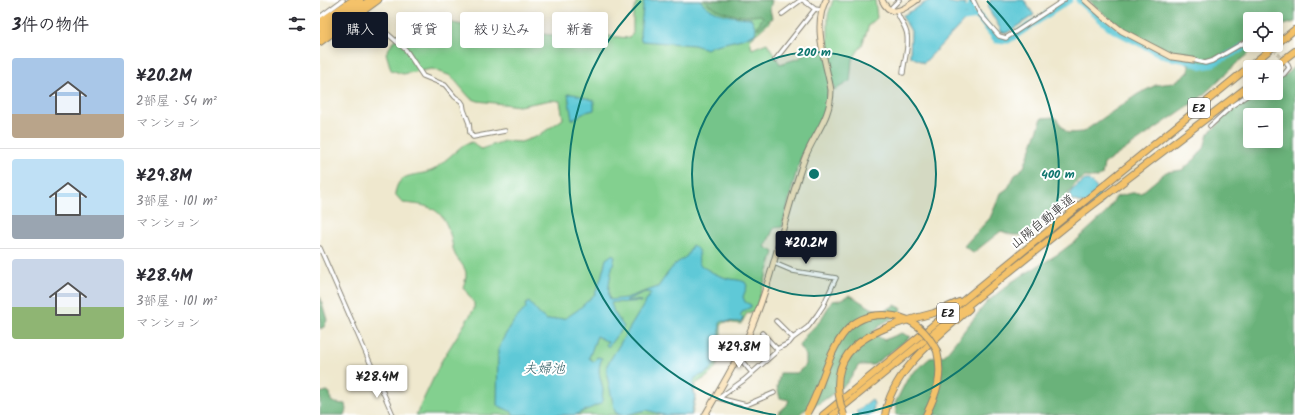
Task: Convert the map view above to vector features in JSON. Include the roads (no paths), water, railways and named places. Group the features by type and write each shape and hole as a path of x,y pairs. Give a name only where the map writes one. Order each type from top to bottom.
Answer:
{"highway":[{"path":"320,22 333,10 352,0"},
{"path":"320,28 360,0"},
{"path":"320,35 370,0"},
{"path":"363,12 378,0"},
{"name":"山陽自動車道","path":"823,415 1294,30"},
{"path":"320,42 332,34"},
{"path":"1283,61 1295,52"},
{"name":"山陽自動車道","path":"833,415 1086,211 1243,90"},
{"path":"885,415 887,403 893,390 908,368 1006,275"},
{"path":"844,415 839,395 838,380 841,367 848,353 859,342 873,333 895,324 934,313 964,300"},
{"path":"806,414 816,395 830,356 839,338 852,325 868,317 887,315 904,318 920,327 927,334 937,351 940,370 939,380 926,415"}],"street":[{"path":"320,17 333,10 343,0"},
{"path":"782,14 802,0 815,9 821,10"},
{"path":"705,415 717,397 751,329 774,263 804,160 826,117 830,105 831,90 819,29 821,10 826,0"},
{"path":"882,0 886,7 897,11 902,10 917,0"},
{"path":"891,10 899,0"},
{"path":"973,0 980,14 999,36 1006,38 1064,0"},
{"path":"1085,0 1109,22 1122,31 1172,57 1205,63 1212,61 1243,43"},
{"path":"775,60 815,9"},
{"path":"897,11 908,35 903,73"},
{"path":"388,34 406,50 423,76 445,85 455,97 464,104 464,110 469,123 470,133 473,137 504,131"},
{"path":"1283,74 1288,71 1289,68 1287,63"},
{"path":"1210,126 1243,99"},
{"path":"320,248 392,415"},
{"path":"717,397 752,373 776,352 777,349 789,343 808,326 823,306 836,278 793,271 774,263"},
{"path":"776,321 793,338"},
{"path":"762,333 777,349"},
{"path":"738,356 752,373"},
{"path":"717,397 746,405 774,393"}],"water":[{"path":"644,0 700,0 710,9 717,12 730,16 751,18 756,29 755,34 742,39 712,46 707,49 694,45 641,41 640,33"},
{"path":"939,0 957,4 965,4 967,14 964,15 964,21 924,63 910,56 911,31 902,16 928,1"},
{"path":"990,0 1024,0 1034,15 1007,33 1001,32 988,8"},
{"path":"568,94 575,94 594,100 594,110 586,112 572,120"},
{"path":"1085,180 1089,180 1096,187 1103,199 1101,205 1094,207 1072,200 1070,194 1072,190"},
{"name":"夫婦池","path":"692,245 699,251 699,264 722,277 745,282 747,286 743,297 745,302 751,305 751,307 743,311 740,316 743,317 741,322 723,321 720,323 719,351 715,364 705,374 695,378 693,392 695,396 691,415 663,415 647,410 625,415 620,415 615,412 607,376 607,365 651,293 645,292 626,300 641,302 611,303 614,312 624,327 608,347 606,345 608,342 597,336 589,358 594,362 597,357 602,358 599,371 603,390 602,403 575,415 514,415 512,412 497,405 498,350 514,321 526,308 525,305 529,302 540,315 547,320 566,318 579,309 595,294 606,259 613,254 615,257 609,285 610,300 626,298 658,287 674,265 687,256"},
{"path":"872,399 874,404 873,413 870,415 859,415 856,412"}],"waterway":[{"path":"964,18 978,16 997,40 1008,40 1069,0"},
{"path":"1079,0 1114,30 1165,56 1187,60 1202,66 1209,65 1241,49 1242,47"},
{"path":"966,10 971,11 971,3"}],"tunnel":[{"path":"1277,52 1284,61"}]}
